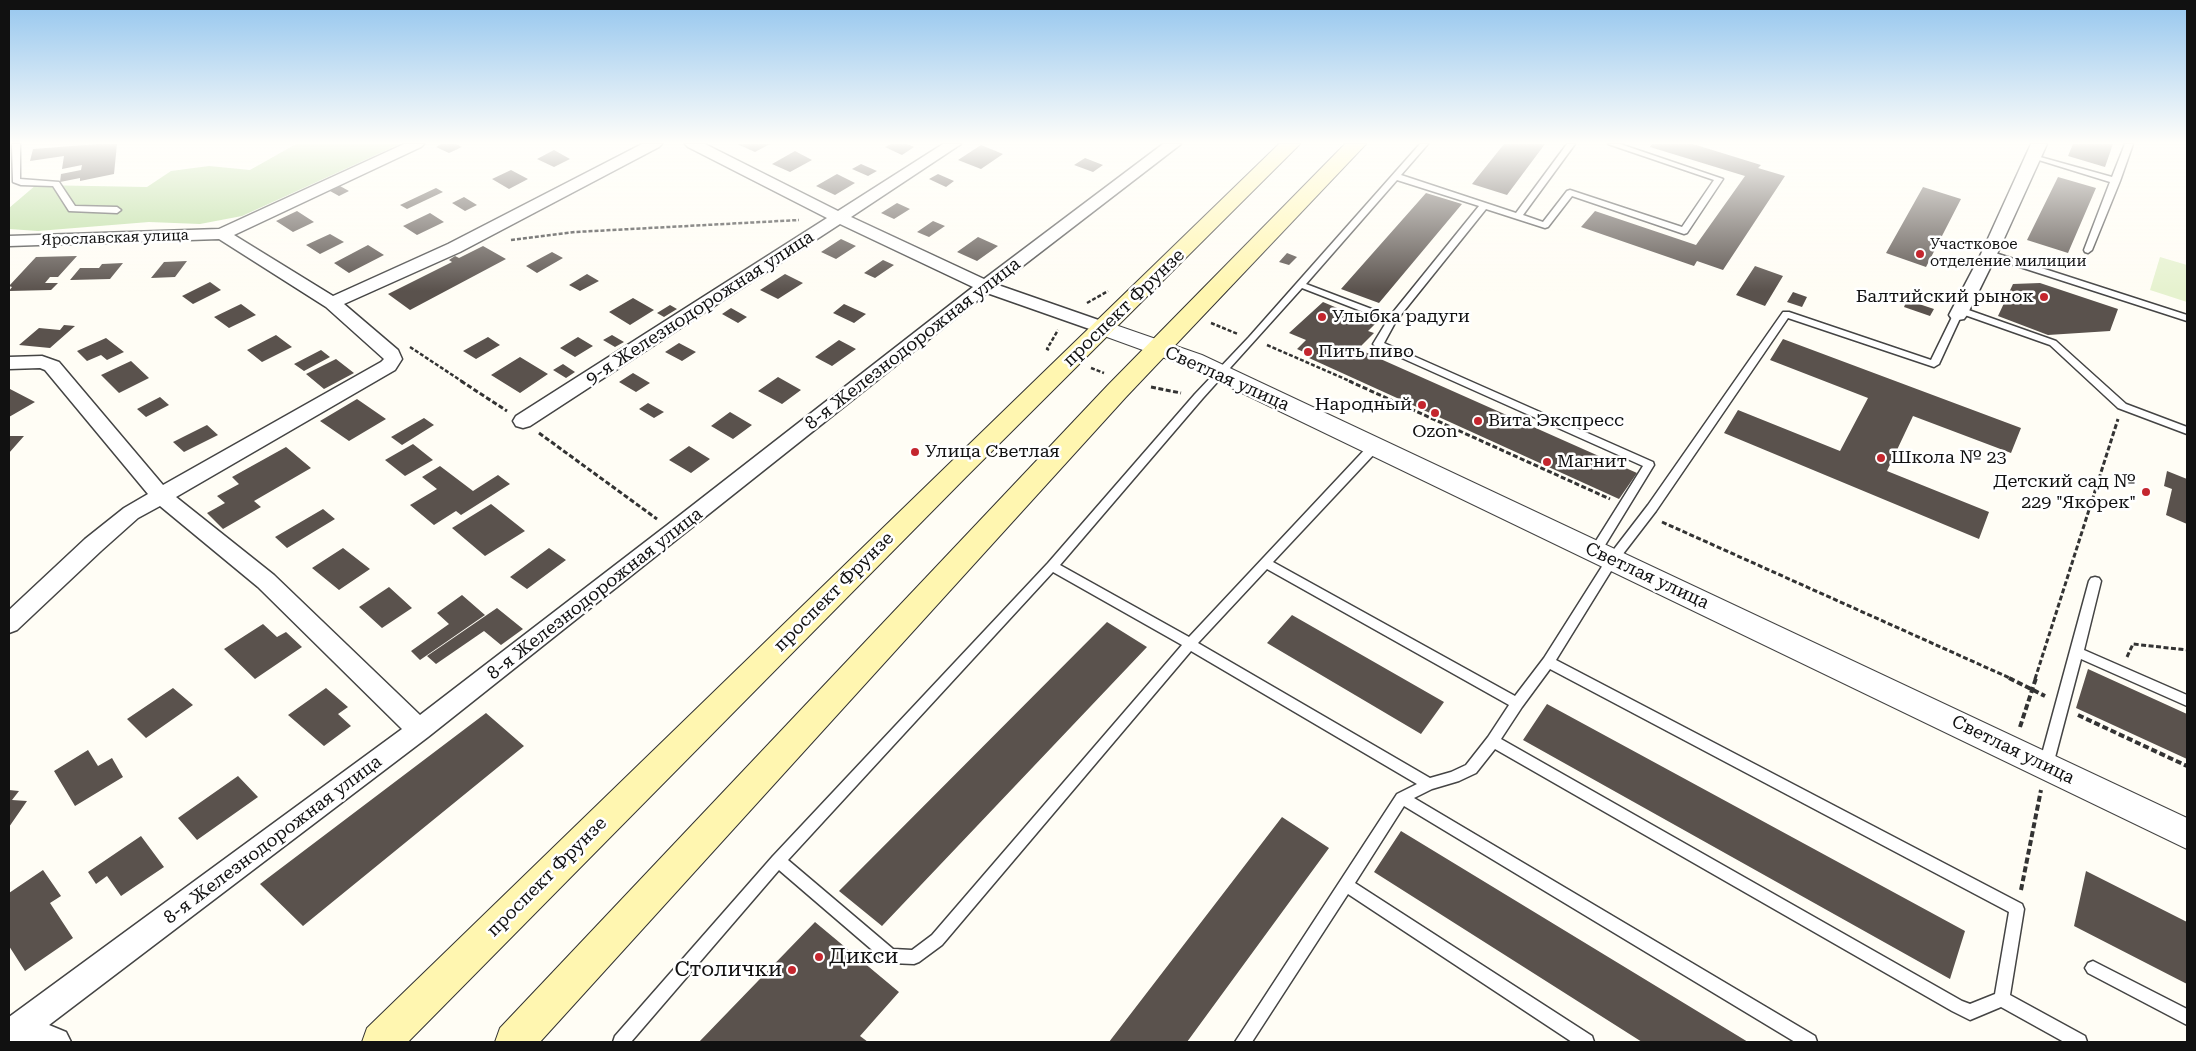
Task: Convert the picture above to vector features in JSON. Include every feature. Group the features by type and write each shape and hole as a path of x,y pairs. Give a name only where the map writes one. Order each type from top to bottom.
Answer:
{"main road":[{"name":"проспект Фрунзе","path":"381,1042 958,469 1240,193"},
{"path":"514,1042 1096,413 1309,193"}],"street":[{"path":"222,234 310,193"},
{"path":"338,299 454,248 560,193"},
{"path":"790,193 986,286 1104,328"},
{"name":"9-я Железнодорожная улица","path":"523,422 877,193"},
{"name":"8-я Железнодорожная улица","path":"12,1033 419,730 986,286 1108,193"},
{"path":"1959,313 1989,254 2017,193"},
{"path":"9,624 131,513 388,366 392,360 392,354 338,299 222,234"},
{"name":"Ярославская улица","path":"9,241 222,234"},
{"name":"Светлая улица","path":"1104,328 1192,360 2013,749 2187,834"},
{"path":"9,363 42,362 52,366 161,496 266,581 419,730"},
{"path":"12,1033 56,1042"}],"lane":[{"name":"Ярославская улица","path":"62,193 72,209 116,210"},
{"path":"621,1042 778,861 1052,566 1220,374 1383,193"},
{"path":"1445,193 1546,226 1570,193"},
{"path":"1518,216 1535,193"},
{"path":"1570,193 1684,231 1710,193"},
{"path":"2088,250 2111,193"},
{"path":"1243,1042 1402,798 1429,784 1454,777 1471,769 1493,742 1517,703 1548,662 1649,465 1378,344 1392,320 1484,206"},
{"path":"1989,254 2187,318"},
{"path":"1300,285 1392,320"},
{"path":"1604,556 1652,508 1786,314 1934,364 1959,313 2053,343 2122,406 2187,431"},
{"path":"778,861 890,956 914,957 937,940 1190,644 1374,447"},
{"path":"1266,563 1517,703"},
{"path":"1052,566 1190,644 1429,784"},
{"path":"2046,765 2095,582"},
{"path":"2077,652 2187,701"},
{"path":"1548,662 2017,909 2002,999"},
{"path":"1493,742 1957,1006 1970,1012 2002,999"},
{"path":"1402,798 1809,1042"},
{"path":"1345,884 1586,1042"},
{"path":"2093,968 2187,1017"},
{"path":"2002,999 2079,1042"}],"path":[{"path":"510,240 575,232 839,218"},
{"path":"2013,749 2122,406"},
{"path":"2120,672 2133,644 2187,650"},
{"path":"2017,909 2046,765"}],"green space":[{"path":"27,193 292,193 242,216 200,224 149,222 38,231 9,229 9,208"},
{"path":"2160,257 2187,265 2187,302 2150,290"}],"building":[{"path":"334,193 345,193 339,196"},
{"path":"425,193 441,193 407,209 400,205"},
{"path":"1426,193 1462,204 1379,303 1341,289"},
{"path":"1733,193 1774,193 1723,270 1697,261 1694,266 1581,227 1595,211 1696,245"},
{"path":"1920,193 1942,193 1961,199 1926,267 1886,253"},
{"path":"2050,193 2094,193 2068,253 2027,240"},
{"path":"464,197 477,205 465,211 452,203"},
{"path":"897,203 910,209 894,219 881,213"},
{"path":"297,211 314,222 293,232 276,221"},
{"path":"430,213 444,222 417,235 403,226"},
{"path":"933,221 945,226 929,237 917,232"},
{"path":"330,234 344,242 320,254 306,245"},
{"path":"978,237 998,246 977,261 957,252"},
{"path":"841,239 856,246 836,259 821,252"},
{"path":"368,245 384,255 349,273 334,263"},
{"path":"483,246 506,259 410,310 388,294 452,262 449,260 455,256 459,258"},
{"path":"552,252 563,258 537,273 526,266"},
{"path":"1287,253 1297,257 1289,265 1279,262"},
{"path":"77,256 58,277 50,277 45,283 58,283 51,290 9,291 12,287 9,286 36,257"},
{"path":"883,260 894,265 875,278 864,273"},
{"path":"187,261 175,277 151,278 164,262"},
{"path":"123,263 110,279 70,280 80,268 99,268 102,264"},
{"path":"1755,266 1783,276 1765,306 1736,295"},
{"path":"587,274 599,281 580,291 569,285"},
{"path":"785,274 803,283 778,299 760,290"},
{"path":"210,282 221,290 193,304 182,296"},
{"name":"Балтийский рынок","path":"2040,283 2118,309 2110,331 2048,335 1998,316 2013,284"},
{"path":"1793,292 1807,297 1802,307 1787,302"},
{"path":"633,298 654,310 630,325 609,312"},
{"path":"1907,300 1934,309 1930,316 1904,307"},
{"path":"1323,302 1375,324 1368,331 1374,333 1358,349 1637,473 1619,499 1309,358 1312,356 1297,349 1306,340 1289,333"},
{"path":"241,304 256,315 229,328 214,317"},
{"path":"844,304 866,314 854,323 833,313"},
{"path":"670,305 677,309 664,317 657,313"},
{"path":"731,308 747,317 738,323 722,314"},
{"path":"64,325 75,326 50,348 19,345 39,328 60,330"},
{"path":"276,335 292,347 262,362 247,350"},
{"path":"612,335 624,342 615,347 603,340"},
{"path":"488,337 500,345 476,359 463,351"},
{"path":"578,337 593,346 575,357 560,348"},
{"path":"106,338 124,352 107,360 101,355 87,361 77,351"},
{"path":"1783,339 2021,428 2011,453 1913,416 1887,471 1989,512 1979,539 1724,433 1738,410 1840,451 1868,398 1770,360"},
{"path":"839,340 856,349 832,366 815,357"},
{"path":"679,343 696,352 682,361 665,352"},
{"path":"321,350 330,357 304,371 294,364"},
{"path":"520,357 548,374 520,393 491,375"},
{"path":"336,359 354,373 324,389 306,374"},
{"path":"131,361 149,378 119,393 101,375"},
{"path":"563,364 575,372 566,378 553,370"},
{"path":"633,373 650,383 636,392 619,382"},
{"path":"778,377 801,390 782,404 758,391"},
{"path":"10,389 35,402 9,417"},
{"path":"160,397 169,405 146,417 137,409"},
{"path":"357,399 386,419 349,441 320,421"},
{"path":"648,403 664,412 654,418 639,409"},
{"path":"730,412 752,425 733,439 711,426"},
{"path":"424,418 434,425 402,445 391,437"},
{"path":"207,425 218,435 184,452 173,442"},
{"path":"9,436 24,436 9,453"},
{"path":"413,444 433,460 405,476 385,460"},
{"path":"689,446 710,459 691,473 669,460"},
{"path":"286,447 311,468 254,501 261,507 223,529 207,513 225,503 217,496 239,484 232,477"},
{"path":"440,466 473,491 498,475 510,484 461,515 456,511 434,525 410,505 437,489 422,477"},
{"path":"2167,471 2187,479 2187,524 2166,515 2172,489 2164,486"},
{"path":"491,504 525,531 485,556 452,528"},
{"path":"323,509 335,519 287,548 275,537"},
{"path":"343,548 370,569 339,590 312,568"},
{"path":"549,548 566,560 527,589 510,577"},
{"path":"389,587 412,608 382,628 359,607"},
{"path":"462,595 485,615 420,660 411,651 449,624 437,613"},
{"path":"497,608 523,629 501,645 484,631 436,664 427,656"},
{"path":"1292,615 1444,702 1421,734 1267,643"},
{"path":"1107,622 1147,647 882,926 839,891"},
{"path":"263,624 277,637 286,632 302,647 255,679 224,649"},
{"path":"2088,669 2187,714 2187,759 2076,708"},
{"path":"173,688 193,705 146,738 127,719"},
{"path":"326,688 348,707 338,714 351,726 324,746 288,715"},
{"path":"1547,704 1965,931 1950,979 1523,740"},
{"path":"486,713 524,746 303,926 260,884"},
{"path":"88,750 98,766 112,758 123,777 75,806 54,771"},
{"path":"238,776 258,797 197,840 178,818"},
{"path":"9,790 19,791 12,800 27,801 9,827"},
{"path":"1282,817 1329,848 1187,1042 1109,1042"},
{"path":"1401,831 1748,1042 1642,1042 1374,872"},
{"path":"141,836 164,867 121,896 107,876 96,884 88,872"},
{"path":"43,870 61,896 50,903 73,938 25,971 9,946 9,893"},
{"path":"2086,871 2187,922 2187,984 2074,926"},
{"name":"Дикси","path":"815,922 899,992 860,1036 868,1042 699,1042"}],"place":[{"name":"Участковое отделение милиции","path":"1920,254"},
{"name":"Балтийский рынок","path":"2044,297"},
{"name":"Улыбка радуги","path":"1322,317"},
{"name":"Пить пиво","path":"1308,352"},
{"name":"Народный","path":"1422,405"},
{"name":"Ozon","path":"1435,413"},
{"name":"Вита Экспресс","path":"1478,421"},
{"name":"Улица Светлая","path":"915,452"},
{"name":"Школа № 23","path":"1881,458"},
{"name":"Магнит","path":"1547,462"},
{"name":"Детский сад № 229 \"Якорек\"","path":"2146,492"},
{"name":"Дикси","path":"819,957"},
{"name":"Столички","path":"792,970"}]}
